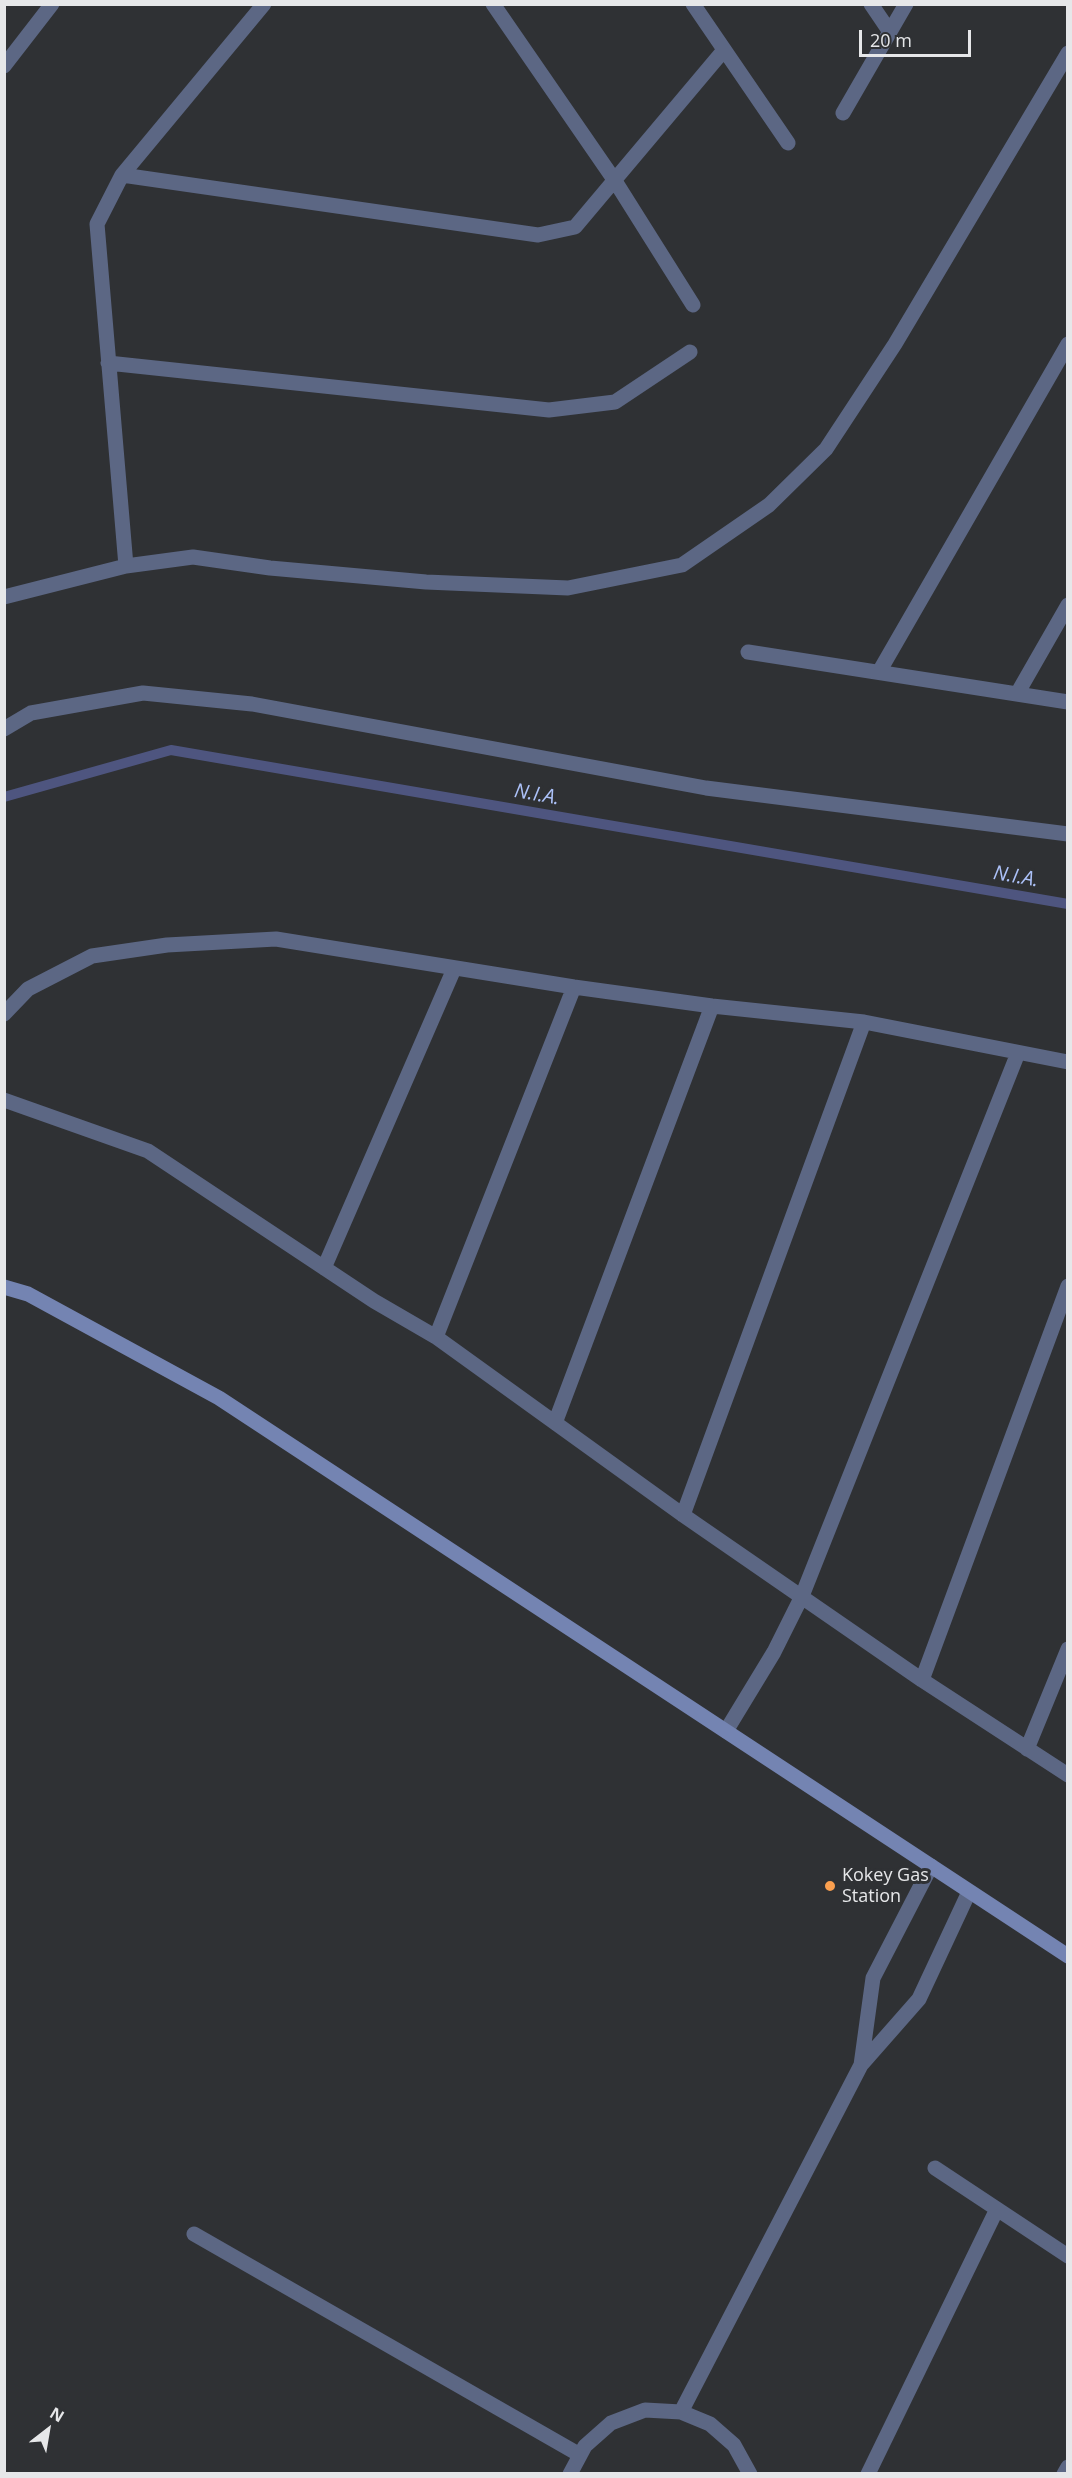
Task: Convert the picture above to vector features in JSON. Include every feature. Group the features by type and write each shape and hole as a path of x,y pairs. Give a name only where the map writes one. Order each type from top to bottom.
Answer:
{"street":[{"path":"4,66 52,4"},
{"path":"126,566 97,224 122,175 264,4"},
{"path":"492,4 615,181 693,305"},
{"path":"693,4 788,143"},
{"path":"871,4 890,32"},
{"path":"843,113 906,4"},
{"path":"122,175 538,235 575,227 724,50"},
{"path":"4,597 126,566 193,558 270,568 426,582 568,588 682,565 769,505 826,448 896,344 1068,53"},
{"path":"879,672 1068,344"},
{"path":"108,363 549,410 615,402 690,352"},
{"path":"1017,694 1068,605"},
{"path":"748,651 1068,702"},
{"path":"4,729 31,712 143,693 252,704 706,788 1068,834"},
{"path":"4,1014 27,988 92,956 167,945 276,939 574,987 712,1006 864,1023 1068,1062"},
{"path":"324,1268 454,969"},
{"path":"436,1337 574,987"},
{"path":"555,1423 712,1006"},
{"path":"683,1515 864,1023"},
{"path":"726,1731 774,1652 802,1596 1018,1053"},
{"path":"4,1100 148,1151 374,1301 436,1337 683,1515 922,1680 1068,1775"},
{"path":"922,1680 1068,1286"},
{"path":"4,1287 28,1294 219,1398 1068,1956"},
{"path":"1027,1749 1068,1649"},
{"path":"861,2065 873,1978 931,1866"},
{"path":"681,2412 861,2065 919,2000 969,1892"},
{"path":"935,2168 1068,2256"},
{"path":"868,2474 997,2209"},
{"path":"194,2234 580,2455"},
{"path":"570,2474 585,2446 611,2423 645,2410 681,2412 710,2424 734,2445 750,2474"},
{"path":"1064,2474 1068,2467"}],"waterway":[{"name":"N.I.A.","path":"4,797 171,750 1068,904"}],"place":[{"name":"Kokey Gas Station","path":"830,1886"}]}
